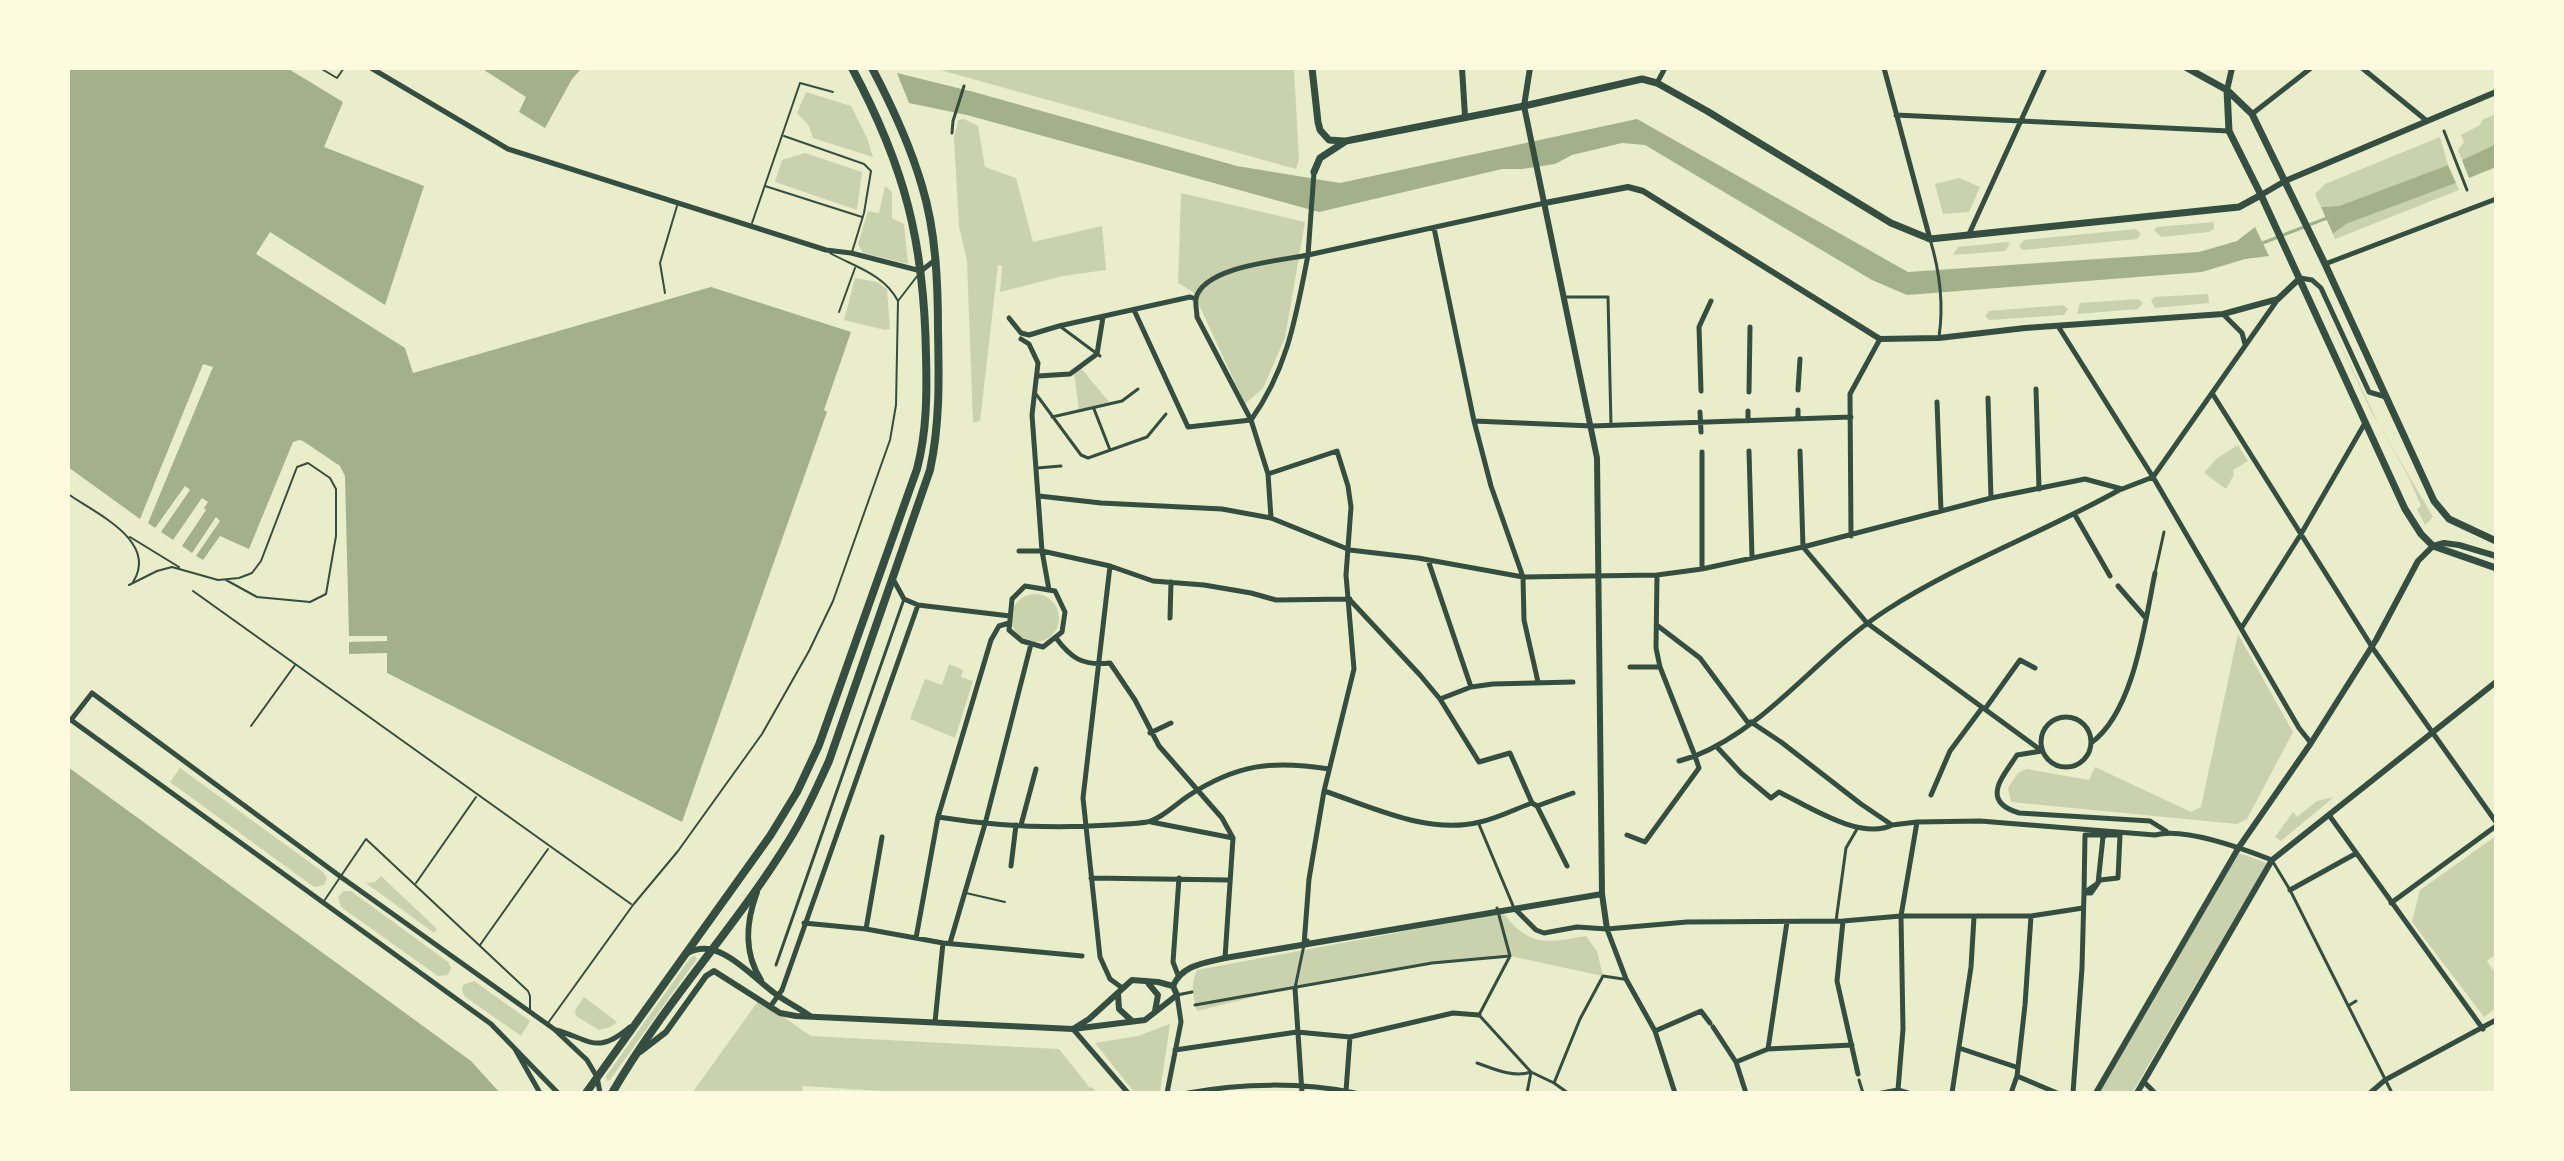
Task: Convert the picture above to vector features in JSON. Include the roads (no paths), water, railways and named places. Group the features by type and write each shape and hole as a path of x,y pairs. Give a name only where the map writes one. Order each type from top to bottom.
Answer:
{"highway":[{"path":"586,1093 770,836 802,781 831,713 920,456 926,418 926,321 921,271 906,191 852,68"},
{"path":"612,1093 634,1056 790,838 819,782 926,482 935,445 939,370 935,260 928,210 918,173 872,68"}],"main road":[{"path":"1312,68 1320,130 1329,140 1346,141 1524,106 1635,79 1657,83 1891,223 1930,239 2239,207 2261,195"},
{"path":"2187,68 2227,90 2252,114 2318,248 2434,501 2449,519 2496,541"},
{"path":"2227,90 2229,131 2405,509 2433,546 2496,568"},
{"path":"1314,172 1320,158 1346,141"}],"street":[{"path":"371,68 508,149 826,250 851,253 921,271 935,260"},
{"path":"1462,68 1465,116"},
{"path":"1530,68 1524,106 1597,458 1602,894 1607,929 1626,979 1655,1031 1675,1093"},
{"path":"1657,83 1659,68"},
{"path":"1657,83 1665,68"},
{"path":"1884,68 1938,263 1943,309 1939,338"},
{"path":"1969,234 2045,68"},
{"path":"2227,90 2232,68"},
{"path":"2252,114 2311,68"},
{"path":"2362,68 2427,121"},
{"path":"952,133 964,86"},
{"path":"2261,195 2285,181 2496,92"},
{"path":"1896,115 2229,131"},
{"path":"2444,131 2467,190"},
{"path":"1134,310 1188,427 1251,420 1266,399 1292,337 1308,255 1314,172"},
{"path":"1271,518 1268,474 1251,420 1197,317 1196,299 1206,283 1226,271 1628,187 1643,191 1880,339 1939,338 2223,314 2278,299"},
{"path":"2325,264 2496,199"},
{"path":"1434,228 1474,421 1491,486 1523,577 1524,620 1538,682"},
{"path":"1679,761 1717,747 1750,723 1867,623 1955,571 2075,515 2122,489 2153,477 2278,299 2300,278 2312,280 2321,288 2369,392 2387,398"},
{"path":"1009,318 1021,333 1029,335 1190,297 1196,299"},
{"path":"1565,297 1608,297 1611,425"},
{"path":"1701,391 1699,327 1711,301"},
{"path":"2223,314 2242,333 2245,345"},
{"path":"1099,355 1103,317"},
{"path":"1059,326 1099,355"},
{"path":"2058,326 2153,477 2299,728 2311,743"},
{"path":"1749,392 1750,327"},
{"path":"1021,339 1029,344 1035,355 1038,376 1032,415 1042,551 1049,590"},
{"path":"1851,536 1850,394 1880,339"},
{"path":"1038,376 1070,374 1099,355"},
{"path":"1798,390 1800,359"},
{"path":"1051,417 1122,401 1138,389"},
{"path":"2036,389 2039,489"},
{"path":"1035,393 1081,455 1088,458 1147,437 1166,414"},
{"path":"2212,393 2372,646 2496,824 2391,903"},
{"path":"1988,398 1991,498"},
{"path":"1937,402 1941,511"},
{"path":"1094,409 1110,450"},
{"path":"1798,410 1798,419"},
{"path":"1748,411 1748,421"},
{"path":"1700,412 1701,432"},
{"path":"1474,421 1592,426 1851,417"},
{"path":"2242,627 2301,534 2365,423"},
{"path":"1268,474 1337,451 1351,507 1346,575 1354,669 1324,791 1309,879 1306,942 1295,988 1301,1090"},
{"path":"1749,451 1752,557"},
{"path":"1800,451 1803,547 1867,623 2042,751 2053,764 2070,767 2085,758 2091,743 2090,735 2074,718 2058,718 2045,727 2041,735 2042,751"},
{"path":"1702,452 1702,569"},
{"path":"1037,468 1061,466"},
{"path":"1039,496 1101,503 1222,509 1271,518 1350,550 1523,577 1657,575 1702,569 1851,536 1991,498 2085,479 2122,489"},
{"path":"2075,515 2110,576"},
{"path":"2091,743 2105,733 2135,670 2164,532"},
{"path":"2096,1093 2239,847 2253,831 2372,646 2418,561 2433,546 2444,543 2496,556"},
{"path":"1019,551 1042,551 1110,566 1153,581 1251,593 1276,600 1350,599 1440,699 1479,762 1510,753 1567,866"},
{"path":"1428,560 1471,687"},
{"path":"1110,566 1083,798 1098,957 1110,979 1120,989"},
{"path":"1627,835 1645,842 1699,768 1660,667 1656,648 1657,575"},
{"path":"892,579 904,599 918,605 1010,619"},
{"path":"1170,618 1171,582"},
{"path":"1025,586 1055,591 1065,612 1062,632 1043,647 1022,641 1009,630 1010,619 1012,599 1025,586"},
{"path":"2118,586 2146,617"},
{"path":"776,965 904,599"},
{"path":"770,1007 779,997 918,605"},
{"path":"916,938 938,817 991,640 999,626 1010,619"},
{"path":"1658,626 1700,658 1750,723 1781,742 1892,825"},
{"path":"1056,638 1071,657 1097,664 1110,663 1135,700 1150,733 1222,818 1233,838 1225,958"},
{"path":"950,943 985,824 1031,644"},
{"path":"1931,795 1950,751 2020,660 2035,668"},
{"path":"1630,667 1660,667"},
{"path":"1440,699 1471,687 1573,682"},
{"path":"2137,1093 2272,860 2496,682"},
{"path":"558,1093 491,1024 71,720 92,693 341,877 548,1024 583,1054 597,1077 600,1093"},
{"path":"1150,733 1171,723"},
{"path":"1717,747 1741,773 1771,798 1779,792 1857,829 1966,820 2120,835 2118,878 2100,880 2091,893 2084,893"},
{"path":"2042,751 2017,755 1997,791 2004,809 2019,813 2150,821 2167,832 2239,847 2272,860 2392,1093"},
{"path":"1150,822 1235,770 1267,763 1329,769"},
{"path":"1011,866 1018,825 1036,769"},
{"path":"1324,791 1425,823 1478,822 1573,793"},
{"path":"2329,815 2427,959 2483,1029"},
{"path":"938,817 985,824 1085,827 1150,822 1233,838"},
{"path":"1478,822 1514,908 1536,930 1544,933 1577,927 1607,929 1687,922 2031,916 2083,908"},
{"path":"1898,1090 1903,1029 1901,916 1917,822"},
{"path":"1857,829 1846,848 1837,981 1863,1093"},
{"path":"2073,1093 2082,968 2085,835 2120,832 2155,835 2167,832"},
{"path":"2098,883 2103,837 2108,833"},
{"path":"866,929 882,837"},
{"path":"2290,890 2355,854"},
{"path":"1091,878 1229,880"},
{"path":"1178,975 1173,962 1179,878"},
{"path":"761,881 751,910 748,941 751,959 763,983"},
{"path":"1167,1093 1181,1022 1173,986 1178,975 1225,958 1306,942 1602,894"},
{"path":"1479,1015 1510,956 1498,910"},
{"path":"2011,1093 2017,1076 2031,916"},
{"path":"1952,1093 1971,967 1974,917"},
{"path":"1768,1049 1787,922"},
{"path":"804,923 866,929 943,943 1082,956"},
{"path":"935,1022 943,943"},
{"path":"683,956 697,948 721,953 779,997 810,1016"},
{"path":"1195,1005 1432,963 1510,956"},
{"path":"634,1056 666,1032 712,972 719,973 787,1015 1073,1029 1145,1020 1177,995 1192,992"},
{"path":"1554,1083 1580,1019 1603,976 1626,979"},
{"path":"1073,1029 1089,1019 1132,980 1173,986"},
{"path":"1145,981 1154,986 1158,995 1154,1014"},
{"path":"1120,989 1117,999 1119,1009 1133,1021"},
{"path":"2348,1006 2356,1001"},
{"path":"1655,1031 1701,1011 1736,1062 1746,1093"},
{"path":"1175,1050 1297,1032 1350,1037 1453,1013 1479,1015 1531,1072 1568,1093"},
{"path":"2370,1093 2385,1080 2496,1020"},
{"path":"554,1029 597,1044 614,1040 637,1021"},
{"path":"1073,1029 1128,1093"},
{"path":"1346,1091 1350,1037"},
{"path":"510,1042 540,1093"},
{"path":"1736,1062 1768,1049 1852,1045"},
{"path":"1959,1048 2016,1067"},
{"path":"1477,1063 1522,1075 1531,1072"},
{"path":"1527,1093 1531,1072"},
{"path":"2017,1076 2057,1093"},
{"path":"2144,1082 2155,1093"},
{"path":"1188,1093 1220,1087 1355,1093"},
{"path":"1882,1093 1898,1090 1908,1093"}],"lane":[{"path":"320,68 337,78 344,68"},
{"path":"751,227 800,83 833,92"},
{"path":"783,136 864,164 871,171 863,217 851,253"},
{"path":"765,186 863,217"},
{"path":"665,293 660,263 678,204"},
{"path":"548,1024 762,734 799,671 833,601 890,440 896,405 898,301 893,290 879,277 826,250"},
{"path":"839,312 855,267"},
{"path":"898,301 921,271"},
{"path":"68,494 180,567 210,579 226,580 245,577 258,566 297,467 308,463 330,478 336,489 336,536 328,589 323,597 310,602 257,597 226,580"},
{"path":"124,533 136,547 140,560 136,577 129,585 165,568 180,567"},
{"path":"193,591 633,905"},
{"path":"251,726 296,664"},
{"path":"415,884 477,796"},
{"path":"323,902 366,839 529,993 528,1007 532,1013"},
{"path":"480,946 549,847"},
{"path":"965,893 1005,902"}],"waterway":[{"path":"2260,244 2327,218"}]}
